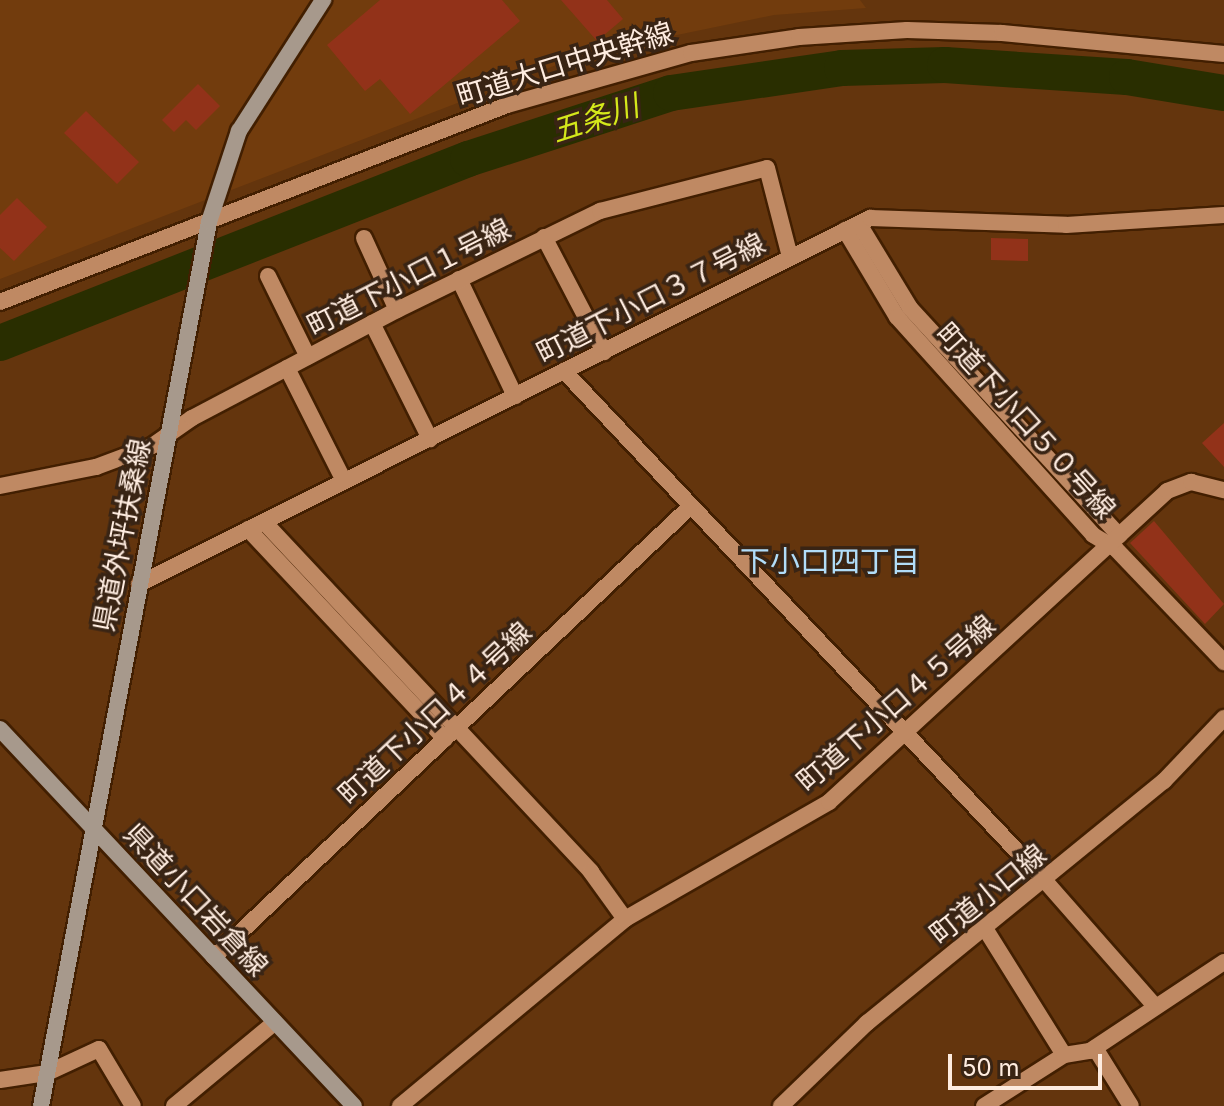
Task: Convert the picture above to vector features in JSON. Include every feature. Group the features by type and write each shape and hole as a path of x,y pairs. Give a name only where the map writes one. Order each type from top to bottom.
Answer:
{"main road":[{"name":"県道外坪扶桑線","path":"41,1106 209,222 239,131 323,0"},
{"name":"県道小口岩倉線","path":"0,729 354,1106"}],"street":[{"name":"町道大口中央幹線","path":"0,302 507,105 612,71 718,48 907,30 1002,33 1224,54"},
{"name":"町道下小口１号線","path":"0,486 96,467 167,435 397,310 600,211 767,168 790,257"},
{"name":"町道下小口３７号線","path":"139,584 870,218 1066,225 1224,215"},
{"name":"町道下小口５０号線","path":"852,227 897,317 1029,463 1114,541 1224,662"},
{"path":"852,227 910,308 1114,541"},
{"path":"544,237 604,352"},
{"path":"364,238 397,310"},
{"path":"268,276 308,357"},
{"path":"459,279 515,396"},
{"path":"372,323 430,439"},
{"path":"287,368 344,481"},
{"path":"564,371 1046,882 1154,1005"},
{"name":"町道下小口４５号線","path":"400,1106 625,919 829,802 1179,484 1224,490"},
{"name":"町道下小口４４号線","path":"214,957 691,506"},
{"path":"256,525 451,734 591,872 625,919"},
{"name":"町道小口線","path":"784,1105 867,1023 1046,882 1164,781 1224,718"},
{"path":"986,930 1064,1055"},
{"path":"984,1106 1064,1055 1095,1048 1154,1005 1224,962"},
{"path":"174,1106 275,1022"},
{"path":"1095,1048 1131,1106"},
{"path":"0,1080 8,1083 47,1073 99,1049 133,1106"}],"shaded area":[{"path":"0,0 860,0 866,8 774,15 585,54 0,279"}],"building":[{"path":"380,0 502,0 520,21 410,114 380,79 365,91 327,45"},
{"path":"561,0 607,0 623,19 597,41"},
{"path":"198,84 220,106 196,130 186,120 174,132 162,120"},
{"path":"86,111 139,162 117,184 64,133"},
{"path":"17,198 47,227 14,261 0,248 0,215"},
{"path":"991,238 1028,239 1028,261 991,260"},
{"path":"1224,423 1224,467 1202,443"},
{"path":"1154,521 1224,604 1205,624 1130,543"}],"waterway":[{"name":"五条川","path":"0,343 468,159 671,93 842,68 945,65 1127,77 1224,93"},
{"path":"978,395 1105,533"}],"district":[{"name":"下小口四丁目","path":"830,561"}]}
